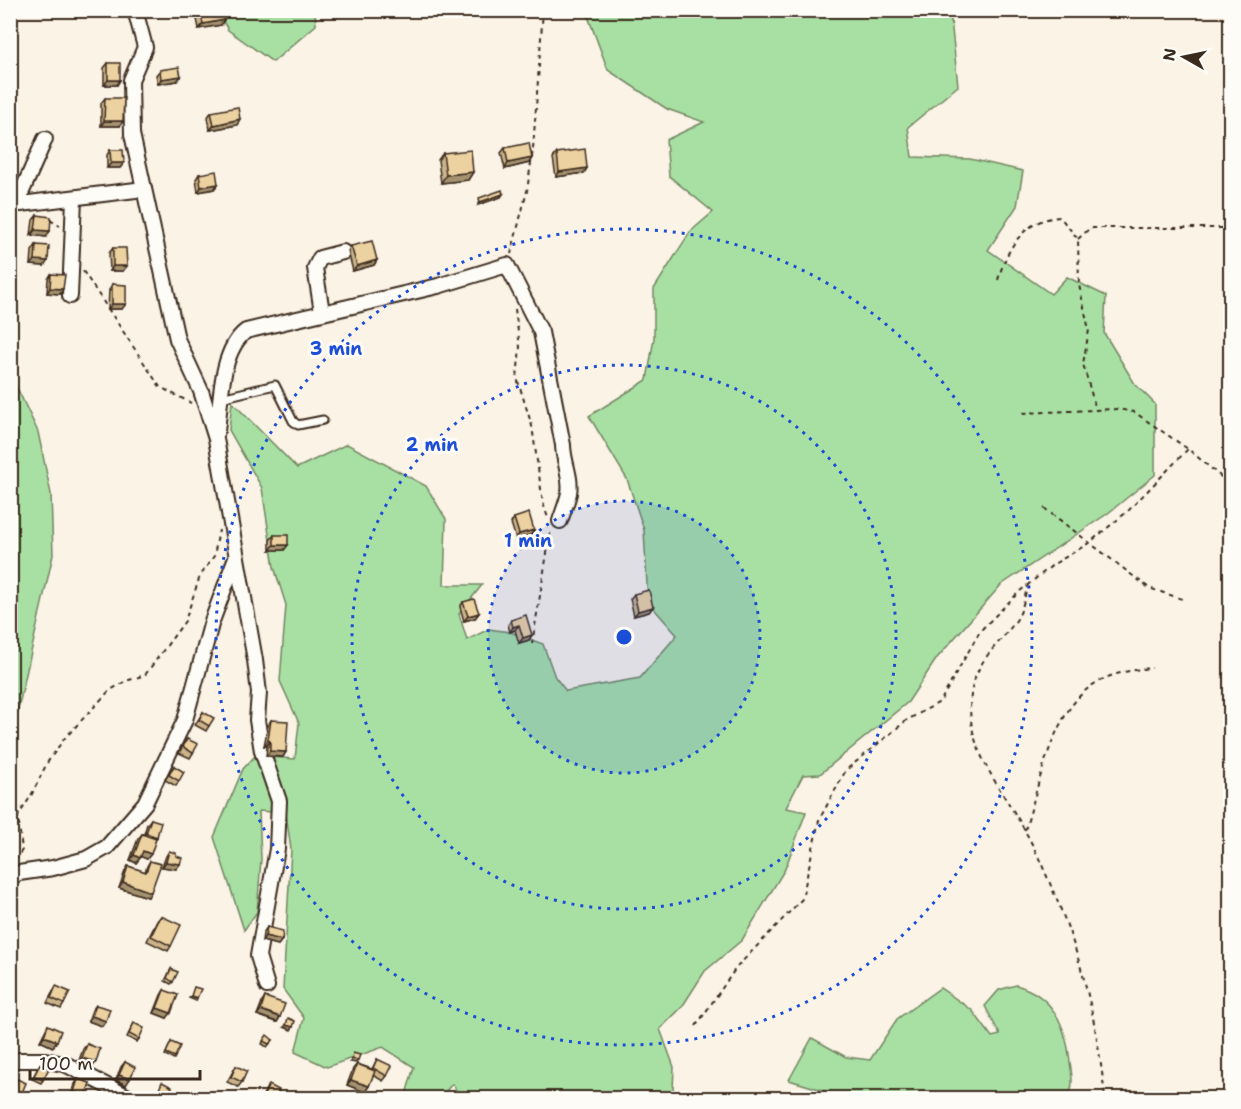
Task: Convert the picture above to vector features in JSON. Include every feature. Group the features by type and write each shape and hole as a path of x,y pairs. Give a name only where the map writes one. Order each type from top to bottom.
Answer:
{"street":[{"path":"135,10 145,47 131,80 132,134 177,339 209,411 216,439 260,693 257,720 262,751 279,801 277,849 258,956 267,986"},
{"path":"45,139 20,201 27,204 144,189"},
{"path":"70,296 74,198"},
{"path":"322,312 315,268 320,258 343,252"},
{"path":"216,439 224,378 238,337 246,331 438,286 502,265 509,266 542,332 547,352 563,445 563,459 568,475 569,492 560,521"},
{"path":"10,878 19,873 54,868 86,859 107,847 145,803 185,720 212,621 236,560"},
{"path":"10,1060 45,1060 67,1065 130,1098"}],"lane":[{"path":"221,398 275,385 293,421 298,425 323,420"}],"path":[{"path":"41,217 59,224 71,250"},
{"path":"998,280 1015,240 1035,223 1047,218 1060,217 1077,239 1079,285 1089,330 1083,364 1096,410"},
{"path":"1077,239 1090,228 1230,228"},
{"path":"83,270 100,301 132,343 160,387 209,411"},
{"path":"1023,413 1117,409 1134,412 1188,449 1226,481"},
{"path":"696,1026 736,968 802,899 819,820 846,770 907,720 940,702 980,631 1028,584 1054,564 1089,543 1137,504 1188,449"},
{"path":"1044,508 1149,588 1182,599"},
{"path":"10,868 22,850 18,816 31,796 47,763 64,739 109,691 126,681 145,675 159,658 185,621 200,576 214,556 219,528"},
{"path":"1028,584 1016,619 992,646 977,672 971,694 970,724 990,776 1025,830 1059,905 1086,980 1099,1042 1105,1098"},
{"path":"1025,830 1052,744 1074,706 1090,687 1107,678 1126,670 1152,668"}],"green space":[{"path":"217,11 315,11 316,25 273,62 228,30"},
{"path":"586,11 941,11 951,20 958,86 908,127 912,157 970,159 1023,171 1017,206 988,250 1051,294 1067,277 1106,296 1104,333 1135,384 1155,404 1155,475 1107,514 1001,585 937,658 908,702 820,774 803,775 786,808 806,812 785,869 742,940 705,971 682,1007 660,1029 674,1067 673,1091 648,1098 462,1098 452,1084 440,1098 405,1098 414,1067 383,1047 327,1067 295,1052 304,1018 283,989 291,850 286,813 259,811 261,859 257,912 244,930 214,837 243,769 255,756 295,759 299,723 280,681 286,605 274,567 262,488 229,430 232,402 297,468 347,444 426,486 446,519 444,585 482,585 459,614 467,640 489,629 510,632 543,644 555,677 566,691 640,678 677,635 648,602 644,530 627,479 589,416 647,380 654,338 654,289 690,232 713,212 669,176 666,140 704,122 667,109 608,70"},
{"path":"11,375 38,432 51,494 53,555 17,714 11,726"},
{"path":"1016,985 1040,997 1056,1014 1065,1036 1072,1076 1068,1098 836,1098 829,1092 789,1080 812,1038 846,1057 870,1060 897,1019 940,988 972,1010 992,1037 1000,1035 985,1006 999,990"}],"building":[{"path":"222,10 224,20 203,24 201,14"},
{"path":"108,63 120,63 120,80 108,80"},
{"path":"179,67 181,76 161,79 160,70"},
{"path":"105,98 124,98 123,121 104,121"},
{"path":"238,107 240,119 214,125 211,112"},
{"path":"529,143 532,158 508,163 505,148"},
{"path":"585,149 587,168 559,172 557,153"},
{"path":"110,150 123,150 124,163 111,163"},
{"path":"471,150 473,172 446,175 443,153"},
{"path":"216,171 218,184 201,187 199,174"},
{"path":"502,190 503,194 480,202 479,198"},
{"path":"37,215 51,217 50,231 35,230"},
{"path":"372,241 377,260 357,266 351,246"},
{"path":"36,245 49,246 48,261 35,260"},
{"path":"113,248 126,248 127,266 113,266"},
{"path":"51,274 65,275 63,289 50,288"},
{"path":"112,284 126,285 126,304 112,304"},
{"path":"529,513 534,530 519,534 514,518"},
{"path":"274,535 288,535 288,545 274,545"},
{"path":"649,590 653,607 638,611 634,594"},
{"path":"474,599 479,613 468,616 463,602"},
{"path":"526,615 532,635 523,638 519,625 513,627 511,620"},
{"path":"203,712 214,718 209,726 199,720"},
{"path":"271,720 288,721 286,752 270,751 268,740"},
{"path":"187,739 198,744 193,753 183,747"},
{"path":"174,766 184,772 179,781 169,775"},
{"path":"151,819 161,822 157,837 146,833"},
{"path":"142,834 156,839 151,854 143,851 140,858 134,855"},
{"path":"169,851 182,858 180,864 166,862"},
{"path":"150,861 161,864 151,892 123,882 128,866 146,872"},
{"path":"161,916 181,925 171,946 151,936"},
{"path":"267,927 283,931 282,940 265,936"},
{"path":"171,969 178,972 173,982 167,978"},
{"path":"56,986 70,992 64,1004 51,998"},
{"path":"194,987 201,989 197,998 191,996"},
{"path":"164,990 178,995 171,1013 157,1008"},
{"path":"265,997 285,1004 280,1017 261,1010"},
{"path":"96,1005 110,1009 106,1021 92,1016"},
{"path":"288,1018 295,1021 293,1027 286,1025"},
{"path":"134,1023 144,1028 139,1039 129,1034"},
{"path":"48,1025 61,1031 57,1041 44,1036"},
{"path":"267,1035 273,1040 269,1044 263,1041"},
{"path":"171,1042 180,1046 175,1057 166,1053"},
{"path":"87,1044 100,1049 96,1062 82,1058"},
{"path":"353,1053 360,1055 358,1060 352,1059"},
{"path":"377,1059 392,1066 387,1076 373,1068"},
{"path":"125,1062 135,1067 130,1079 119,1075"},
{"path":"40,1064 49,1068 43,1080 34,1076"},
{"path":"357,1064 375,1071 369,1086 351,1080"},
{"path":"236,1066 247,1071 242,1082 231,1077"},
{"path":"10,1076 26,1083 21,1095 10,1092"},
{"path":"78,1079 90,1083 86,1096 74,1092"},
{"path":"162,1082 172,1087 168,1098 157,1094"},
{"path":"269,1085 279,1090 275,1098 264,1095"},
{"path":"119,1094 129,1098 117,1098"}]}
